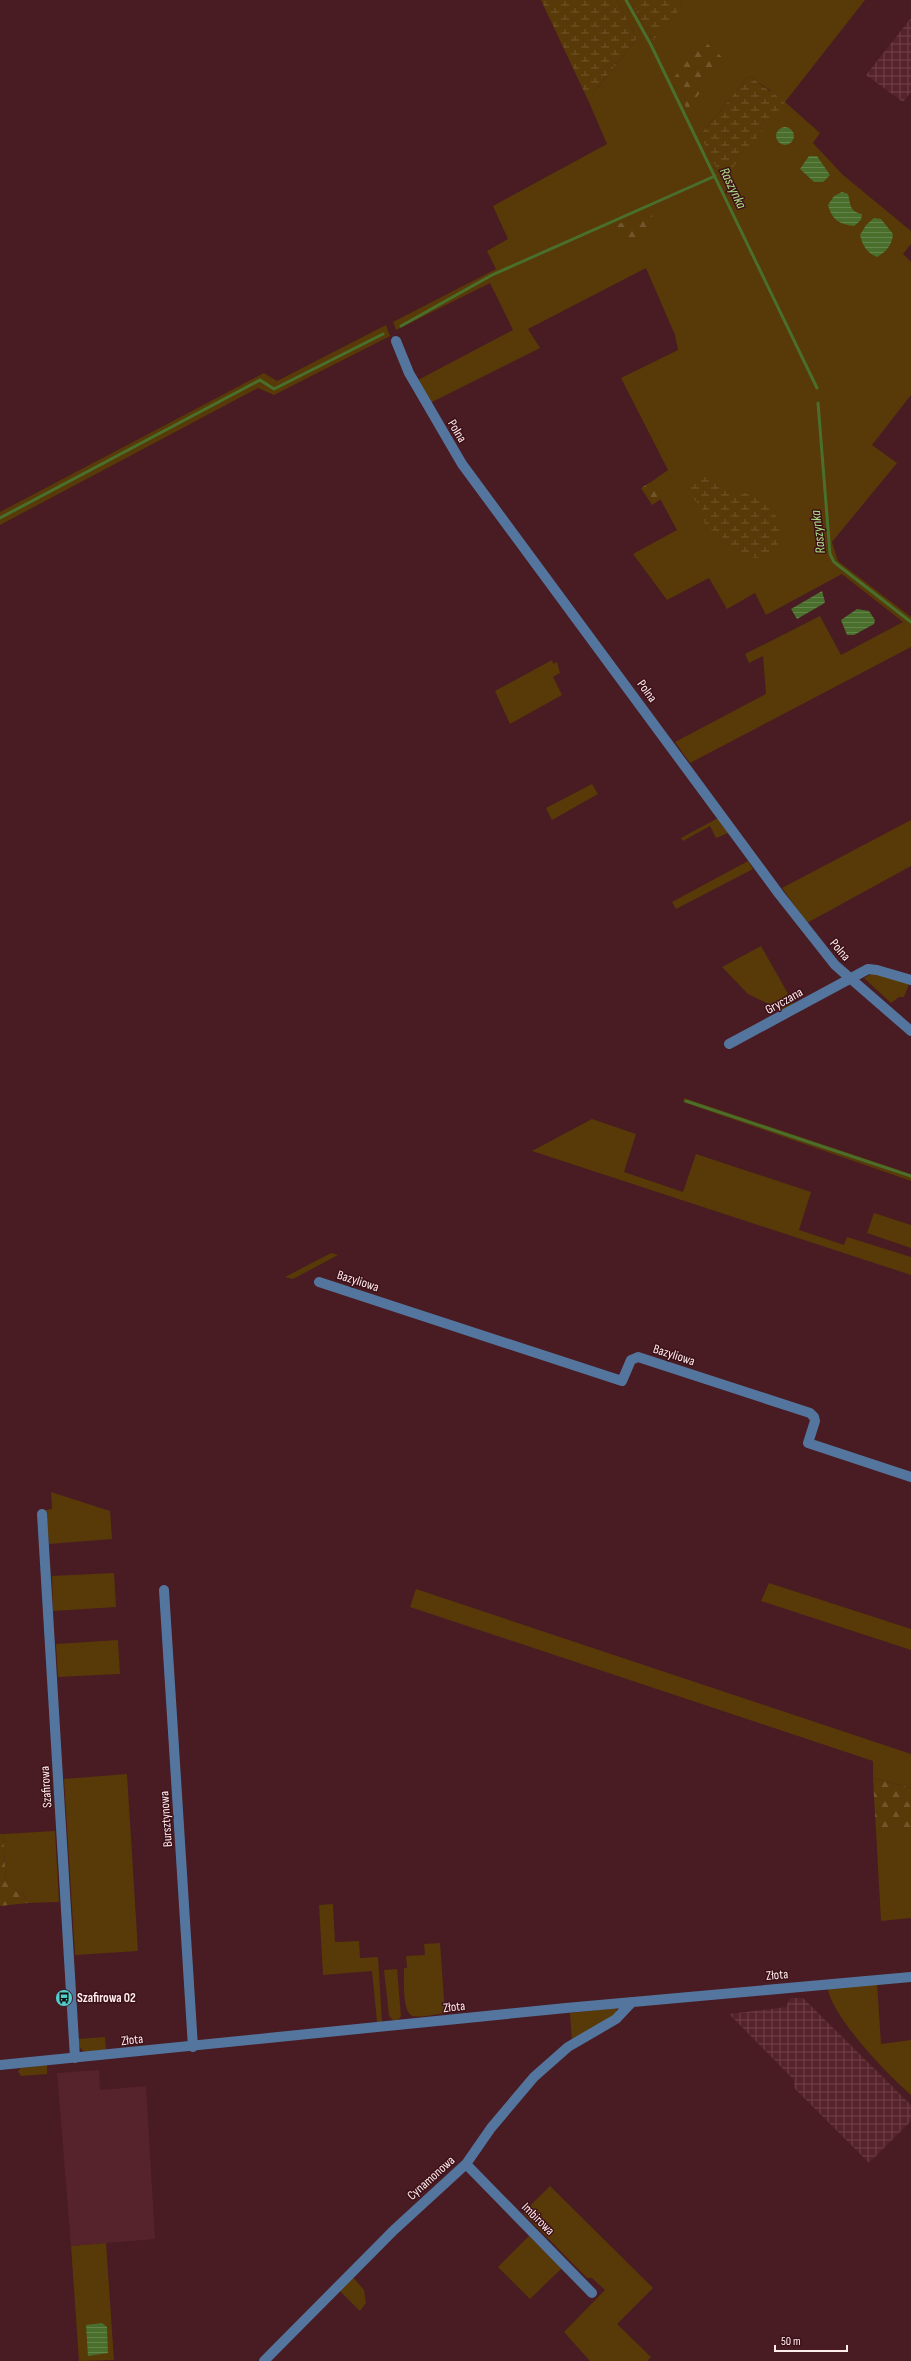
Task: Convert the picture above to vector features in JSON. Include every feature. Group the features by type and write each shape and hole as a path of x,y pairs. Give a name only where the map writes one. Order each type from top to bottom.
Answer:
{"street":[{"name":"Polna","path":"396,341 409,373 462,464 779,894 835,965 911,1031"},
{"name":"Gryczana","path":"729,1044 850,979 872,969 911,980"},
{"name":"Bazyliowa","path":"318,1282 622,1381 630,1360 638,1357 810,1413 815,1418 808,1443 911,1477"},
{"name":"Szafirowa","path":"42,1514 75,2058"},
{"name":"Bursztynowa","path":"164,1590 193,2047"},
{"name":"Złota","path":"0,2065 193,2047 632,2002 911,1977"},
{"name":"Cynamonowa","path":"264,2361 394,2230 466,2164 491,2128 534,2077 568,2048 616,2019 632,2002"},
{"name":"Imbirowa","path":"466,2164 592,2293"}],"shaded area":[{"path":"911,18 911,92 903,102 866,75"},
{"path":"785,127 792,129 794,136 792,143 785,145 778,143 776,136 778,129"},
{"path":"809,156 817,156 830,175 823,182 814,182 800,169"},
{"path":"842,192 848,194 850,204 853,209 862,214 861,220 854,226 844,224 834,218 828,205 834,196"},
{"path":"874,218 881,219 893,234 888,247 877,257 870,253 866,248 860,235 866,225"},
{"path":"822,591 825,602 797,619 791,609"},
{"path":"857,609 869,611 875,620 874,624 854,635 847,635 841,620"},
{"path":"790,1998 803,1998 911,2105 911,2121 869,2163 794,2088 794,2080 729,2014 786,2007"},
{"path":"99,2070 100,2090 146,2086 155,2239 71,2246 57,2073"},
{"path":"102,2323 107,2327 108,2353 88,2356 86,2325"}],"green space":[{"path":"541,0 617,0 637,38 588,100"},
{"path":"617,0 630,0 653,41 681,3 681,0 865,0 785,102 820,133 813,143 843,175 911,231 911,244 903,254 911,262 911,395 872,445 897,463 832,542 838,561 911,617 911,647 690,763 675,742 766,694 763,656 749,663 745,654 820,616 841,655 903,622 842,574 766,615 755,593 727,609 709,578 667,600 633,554 677,530 651,482 668,470 621,378 678,350 675,335 646,268 528,329 540,348 430,403 418,380 513,330 490,283 396,330 393,322 496,269 487,251 508,239 493,206 607,144 588,100 637,38","holes":["749,76 771,91 700,135"]},
{"path":"630,0 681,0 675,17 653,41"},
{"path":"702,39 725,60 687,110 674,78"},
{"path":"749,76 785,102 723,180 700,135"},
{"path":"650,210 653,219 647,229 637,237 622,240 610,228"},
{"path":"386,325 390,336 274,395 258,388 0,525 0,512 264,373 277,381"},
{"path":"705,475 712,476 732,494 747,493 757,497 767,505 777,517 782,530 779,542 763,559 743,556 724,544 722,536 705,526 703,510 701,506 689,495 687,483"},
{"path":"651,482 661,499 652,505 641,488"},
{"path":"552,660 553,664 557,662 560,673 553,677 562,695 510,724 495,691"},
{"path":"592,784 598,794 552,820 546,808"},
{"path":"718,818 728,833 716,838 710,826 683,841 681,838"},
{"path":"911,820 911,866 807,923 782,888"},
{"path":"748,861 753,869 676,909 672,902"},
{"path":"761,946 795,1006 785,1012 748,994 722,967"},
{"path":"873,973 909,984 904,997 899,997 891,1003 864,978"},
{"path":"684,1098 911,1174 911,1181 683,1102"},
{"path":"592,1119 636,1134 624,1172 683,1192 696,1154 811,1192 799,1230 844,1245 847,1237 911,1257 911,1275 532,1151"},
{"path":"874,1213 911,1225 911,1248 867,1233"},
{"path":"331,1253 338,1255 293,1279 285,1277"},
{"path":"51,1492 110,1511 112,1539 49,1544 46,1510 52,1509"},
{"path":"114,1573 116,1607 53,1611 52,1576"},
{"path":"769,1583 911,1629 911,1650 761,1601"},
{"path":"416,1589 911,1754 911,1788 873,1778 873,1761 410,1607"},
{"path":"118,1640 120,1674 58,1677 56,1644"},
{"path":"127,1774 138,1951 75,1955 64,1779"},
{"path":"873,1778 911,1788 911,1831 876,1831"},
{"path":"55,1831 59,1902 28,1903 23,1894 6,1884 3,1834"},
{"path":"876,1831 911,1831 911,1918 881,1921"},
{"path":"0,1834 3,1834 6,1883 23,1894 28,1903 0,1906"},
{"path":"333,1904 335,1942 359,1941 360,1958 378,1957 382,2022 377,2022 372,1971 323,1975 319,1905"},
{"path":"440,1943 445,2013 413,2016 409,2014 404,1995 404,1968 407,1968 406,1956 425,1955 424,1944"},
{"path":"397,1969 401,2016 399,2019 394,2021 389,2016 384,1970"},
{"path":"877,1983 881,2044 911,2040 911,2095 889,2074 851,2031 833,2002 828,1990 830,1986"},
{"path":"617,2008 615,2016 572,2043 570,2013"},
{"path":"105,2037 106,2050 84,2052 78,2045 78,2039"},
{"path":"47,2065 47,2074 21,2076 18,2071 21,2068"},
{"path":"550,2186 653,2288 617,2324 651,2357 647,2361 590,2361 564,2332 605,2290 592,2278 587,2278 523,2213"},
{"path":"529,2236 562,2268 530,2299 498,2267"},
{"path":"106,2243 114,2360 79,2361 71,2246"},
{"path":"352,2276 364,2290 366,2303 360,2311 339,2290"}],"waterway":[{"name":"Raszynka","path":"626,0 651,45 817,388"},
{"path":"401,326 492,275 715,176"},
{"path":"0,518 260,380 274,389 383,334"},
{"name":"Raszynka","path":"818,403 830,554 834,562 911,622"},
{"path":"686,1101 911,1176"}],"place":[{"name":"Szafirowa 02","path":"64,1998"}]}
